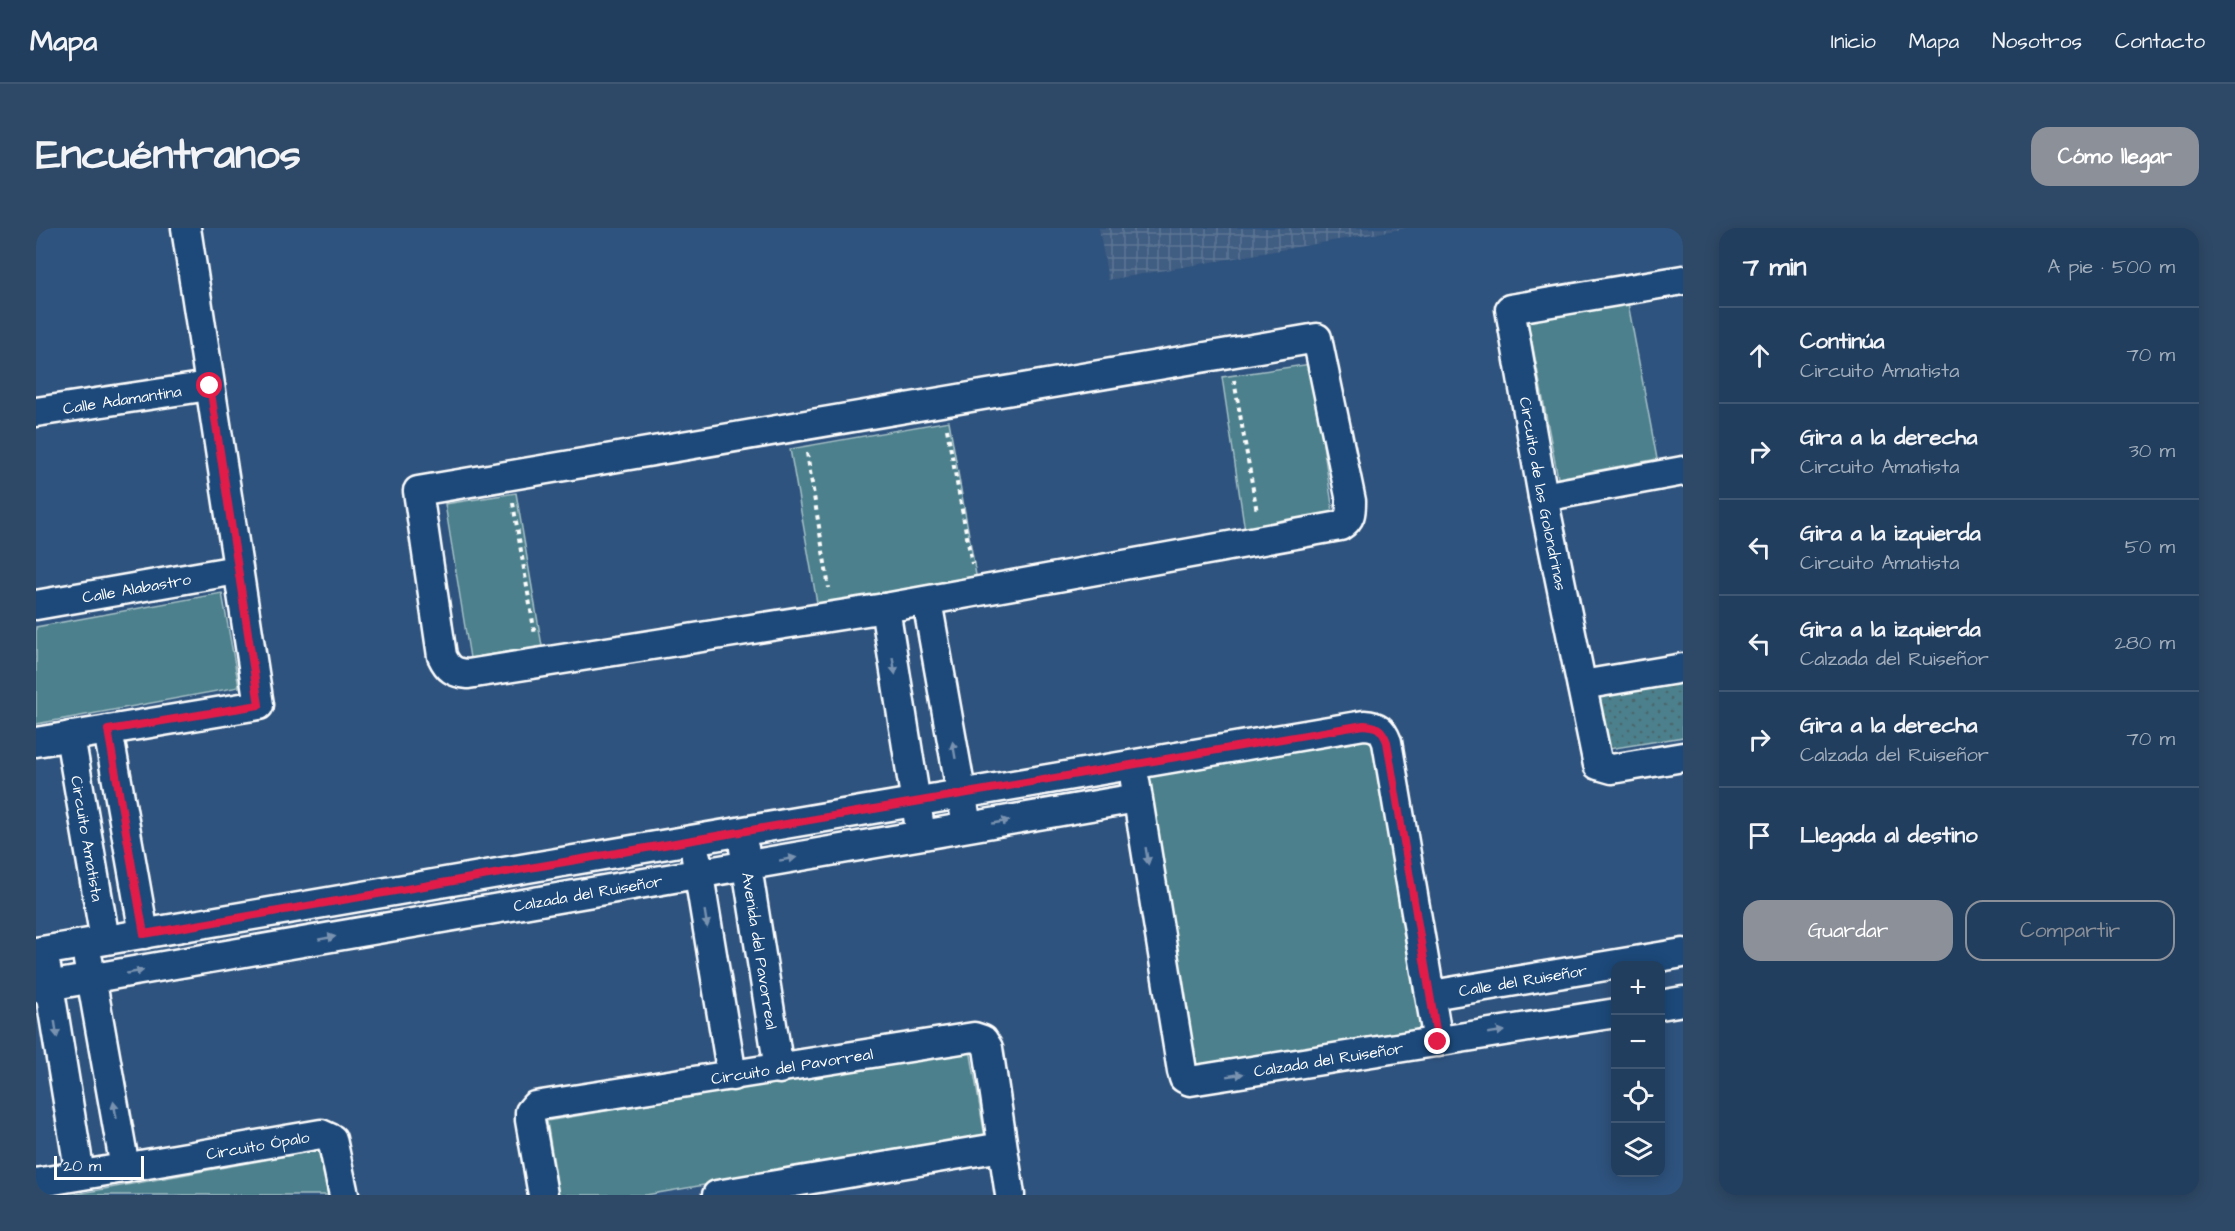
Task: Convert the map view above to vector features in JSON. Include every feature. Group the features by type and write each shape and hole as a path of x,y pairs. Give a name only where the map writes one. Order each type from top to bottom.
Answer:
{"street":[{"path":"36,742 259,705 186,228"},
{"name":"Circuito de las Golondrinas","path":"1683,280 1510,309 1543,497 1598,765 1612,769 1683,757"},
{"path":"1317,338 1351,501 1349,520 1340,526 885,608 468,674 456,673 447,667 442,656 418,491 942,402 1317,338"},
{"name":"Calle Adamantina","path":"36,412 210,386"},
{"path":"1543,497 1683,471"},
{"name":"Calle Alabastro","path":"36,605 237,570"},
{"path":"927,601 968,828"},
{"path":"885,608 922,836"},
{"path":"1582,685 1683,668"},
{"path":"80,1175 43,987 40,951 1364,725 1375,726 1382,730 1387,742 1432,995 1438,1042 1611,1013"},
{"path":"108,730 144,934"},
{"name":"Circuito Amatista","path":"70,736 95,942"},
{"name":"Calzada del Ruiseñor","path":"1132,764 1184,1078 1196,1081 1438,1042"},
{"name":"Calzada del Ruiseñor","path":"43,987 1137,798"},
{"name":"Avenida del Pavorreal","path":"741,832 778,1068"},
{"path":"693,841 732,1076"},
{"path":"406,889 411,924"},
{"path":"95,942 92,979 125,1168"},
{"name":"Calle del Ruiseñor","path":"1432,995 1683,953"},
{"path":"1665,1004 1683,1001"},
{"name":"Circuito del Pavorreal","path":"543,1195 530,1120 530,1112 535,1106 974,1037 983,1040 988,1048 1010,1195"},
{"name":"Circuito Ópalo","path":"36,1183 321,1134 332,1139 344,1195"},
{"path":"717,1195 1002,1147"}],"path":[{"path":"1229,353 1262,540"},
{"path":"942,402 977,592"},
{"path":"803,426 834,616"},
{"path":"509,476 540,663"}],"shaded area":[{"path":"1099,228 1407,228 1108,280"}],"green space":[{"path":"1627,298 1657,459 1558,478 1527,316"},
{"path":"1311,364 1334,518 1245,531 1222,377"},
{"path":"949,421 977,581 818,609 790,449"},
{"path":"516,493 542,646 470,658 445,504"},
{"path":"222,593 239,687 36,724 36,627"},
{"path":"1683,682 1683,737 1609,749 1599,697"},
{"path":"1375,730 1425,1028 1194,1067 1145,769"},
{"path":"970,1049 985,1137 646,1195 559,1195 547,1121"},
{"path":"320,1150 328,1195 71,1195"}],"route":[{"path":"210,386 259,705 108,730 144,934 1364,725 1375,726 1382,730 1387,742 1432,995 1438,1042"}]}
